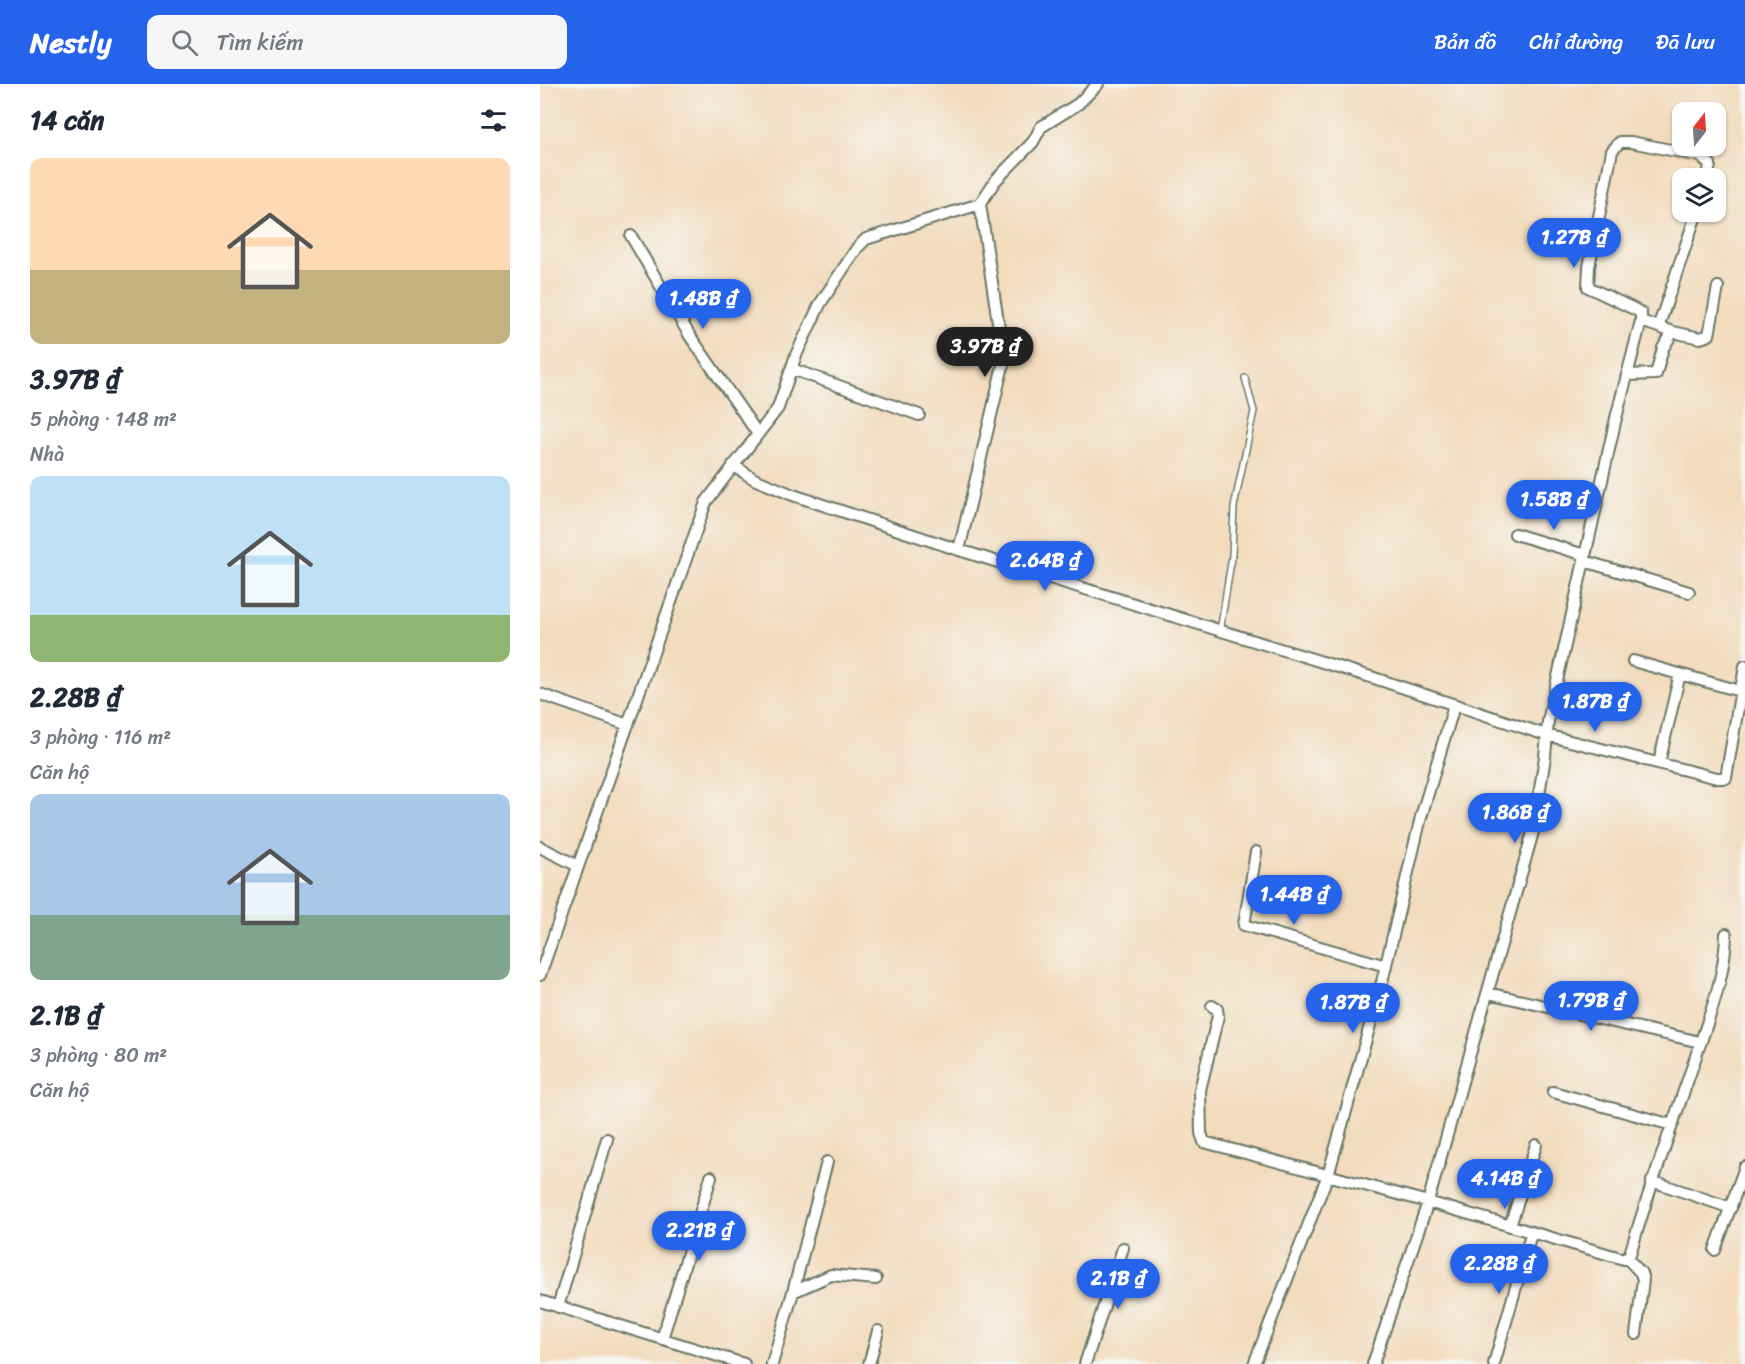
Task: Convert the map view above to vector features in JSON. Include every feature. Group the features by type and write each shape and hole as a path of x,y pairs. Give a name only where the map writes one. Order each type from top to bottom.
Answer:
{"street":[{"path":"540,975 706,502 778,408 820,304 866,239 980,204 995,181 1033,142 1041,126 1078,104 1098,84"},
{"path":"1373,1364 1428,1202 1533,832 1545,757 1546,735 1641,321 1641,313 1588,287 1587,281 1612,151 1620,142 1631,142 1700,156 1710,164 1709,168"},
{"path":"959,550 1004,361 980,204"},
{"path":"1659,325 1693,222"},
{"path":"631,236 690,336 758,434"},
{"path":"1641,321 1700,338 1709,335 1718,287"},
{"path":"1627,375 1656,374 1663,348 1673,332"},
{"path":"792,369 919,415"},
{"path":"733,465 754,479 793,495 959,550 1546,735 1726,778 1745,666"},
{"path":"1515,534 1689,592"},
{"path":"1633,661 1740,691"},
{"path":"1659,763 1680,674"},
{"path":"540,694 628,725"},
{"path":"1254,1364 1328,1177 1386,966 1421,817 1454,706"},
{"path":"540,847 578,866"},
{"path":"1256,852 1244,925 1386,966"},
{"path":"1627,1258 1721,982 1726,934"},
{"path":"1488,993 1700,1042"},
{"path":"1212,1006 1217,1009 1218,1016 1200,1090 1201,1133 1204,1142 1428,1202 1619,1259 1627,1258"},
{"path":"1553,1092 1672,1125"},
{"path":"558,1306 607,1139"},
{"path":"1510,1226 1536,1145"},
{"path":"772,1364 827,1162"},
{"path":"1715,1250 1745,1167"},
{"path":"662,1339 711,1177"},
{"path":"1652,1181 1730,1207"},
{"path":"1494,1364 1531,1234"},
{"path":"1085,1364 1123,1248"},
{"path":"1627,1258 1641,1273 1643,1280 1636,1334"},
{"path":"793,1292 831,1275 876,1279"},
{"path":"540,1301 744,1364"},
{"path":"869,1364 878,1331"}],"lane":[{"path":"1220,631 1232,556 1234,507 1254,411 1245,378"}]}
